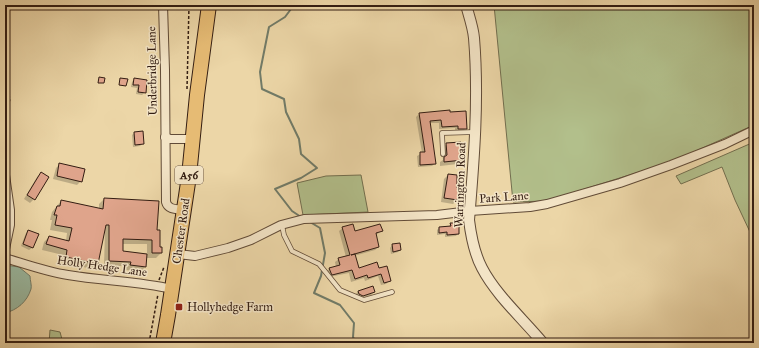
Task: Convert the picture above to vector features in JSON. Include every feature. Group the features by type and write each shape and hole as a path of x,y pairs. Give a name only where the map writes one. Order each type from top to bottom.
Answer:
{"highway":[{"name":"Chester Road","path":"163,343 189,176 192,139 192,95 203,5"},
{"name":"Chester Road","path":"192,95 209,5"}],"street":[{"name":"Underbridge Lane","path":"163,5 166,205 170,208 184,210"},
{"name":"Warrington Road","path":"466,5 474,37 475,83 475,132 469,220 470,230 481,266 499,292 543,343"},
{"name":"Park Lane","path":"178,254 195,256 228,248 251,240 282,225 304,219 437,215 530,207 547,204 620,183 671,165 725,144 754,130"},
{"path":"165,137 170,139 192,139"},
{"path":"5,175 10,210 10,226 5,249"},
{"name":"Holly Hedge Lane","path":"5,258 66,275 139,283 172,289"}],"lane":[{"path":"443,154 442,133 475,132"},
{"path":"282,225 284,235 292,251 319,264 340,290 364,300 392,292"}],"path":[{"path":"189,5 192,95"},
{"path":"5,91 10,98 5,124"},
{"path":"149,343 158,291"}],"shaded area":[{"path":"494,5 754,5 754,125 671,162 546,201 513,202"},
{"path":"754,142 754,246 750,232 722,167 681,184 676,176"},
{"path":"361,175 368,212 303,215 297,183 326,176"},
{"path":"5,265 19,267 30,276 31,289 24,302 14,310 5,313"},
{"path":"50,330 60,332 63,343 49,343"}],"building":[{"path":"99,77 105,78 104,83 98,83"},
{"path":"120,78 128,79 126,86 119,85"},
{"path":"134,78 147,80 146,93 138,92 139,85 133,85"},
{"path":"450,110 450,112 466,111 467,129 458,129 458,126 442,127 441,120 430,121 436,164 420,165 420,152 425,152 419,113"},
{"path":"143,131 144,144 135,145 134,132"},
{"path":"461,142 463,160 444,162 444,157 447,155 446,143"},
{"path":"59,163 85,169 82,182 57,176"},
{"path":"41,172 49,177 35,200 27,195"},
{"path":"448,174 457,175 457,188 460,188 458,200 444,198"},
{"path":"104,198 159,201 157,230 160,230 160,247 162,247 162,253 152,253 152,240 123,239 123,251 147,254 146,267 130,265 131,262 109,261 109,225 106,225 98,264 66,257 67,250 46,244 49,236 69,241 72,228 55,225 57,215 54,215 57,206 60,206 61,200 103,209"},
{"path":"450,223 459,223 459,234 447,235 447,232 439,233 439,227 451,226"},
{"path":"353,224 355,231 380,224 383,231 376,233 379,247 351,255 355,254 359,268 377,262 379,268 387,266 391,281 384,283 381,274 368,278 367,275 355,279 352,270 332,275 329,268 340,265 338,258 350,255 342,227"},
{"path":"28,230 39,234 33,248 23,244"},
{"path":"400,243 401,250 393,252 392,244"},
{"path":"373,286 375,292 363,296 359,294 358,291"}],"waterway":[{"path":"294,5 285,17 269,27 260,72 262,89 284,99 286,112 299,139 301,154 317,168 301,178 275,189 292,211 301,217"},
{"path":"310,222 320,228 325,253 321,276 314,293 340,305 354,323 353,337 356,343"}],"place":[{"name":"Hollyhedge Farm","path":"179,307"}]}
